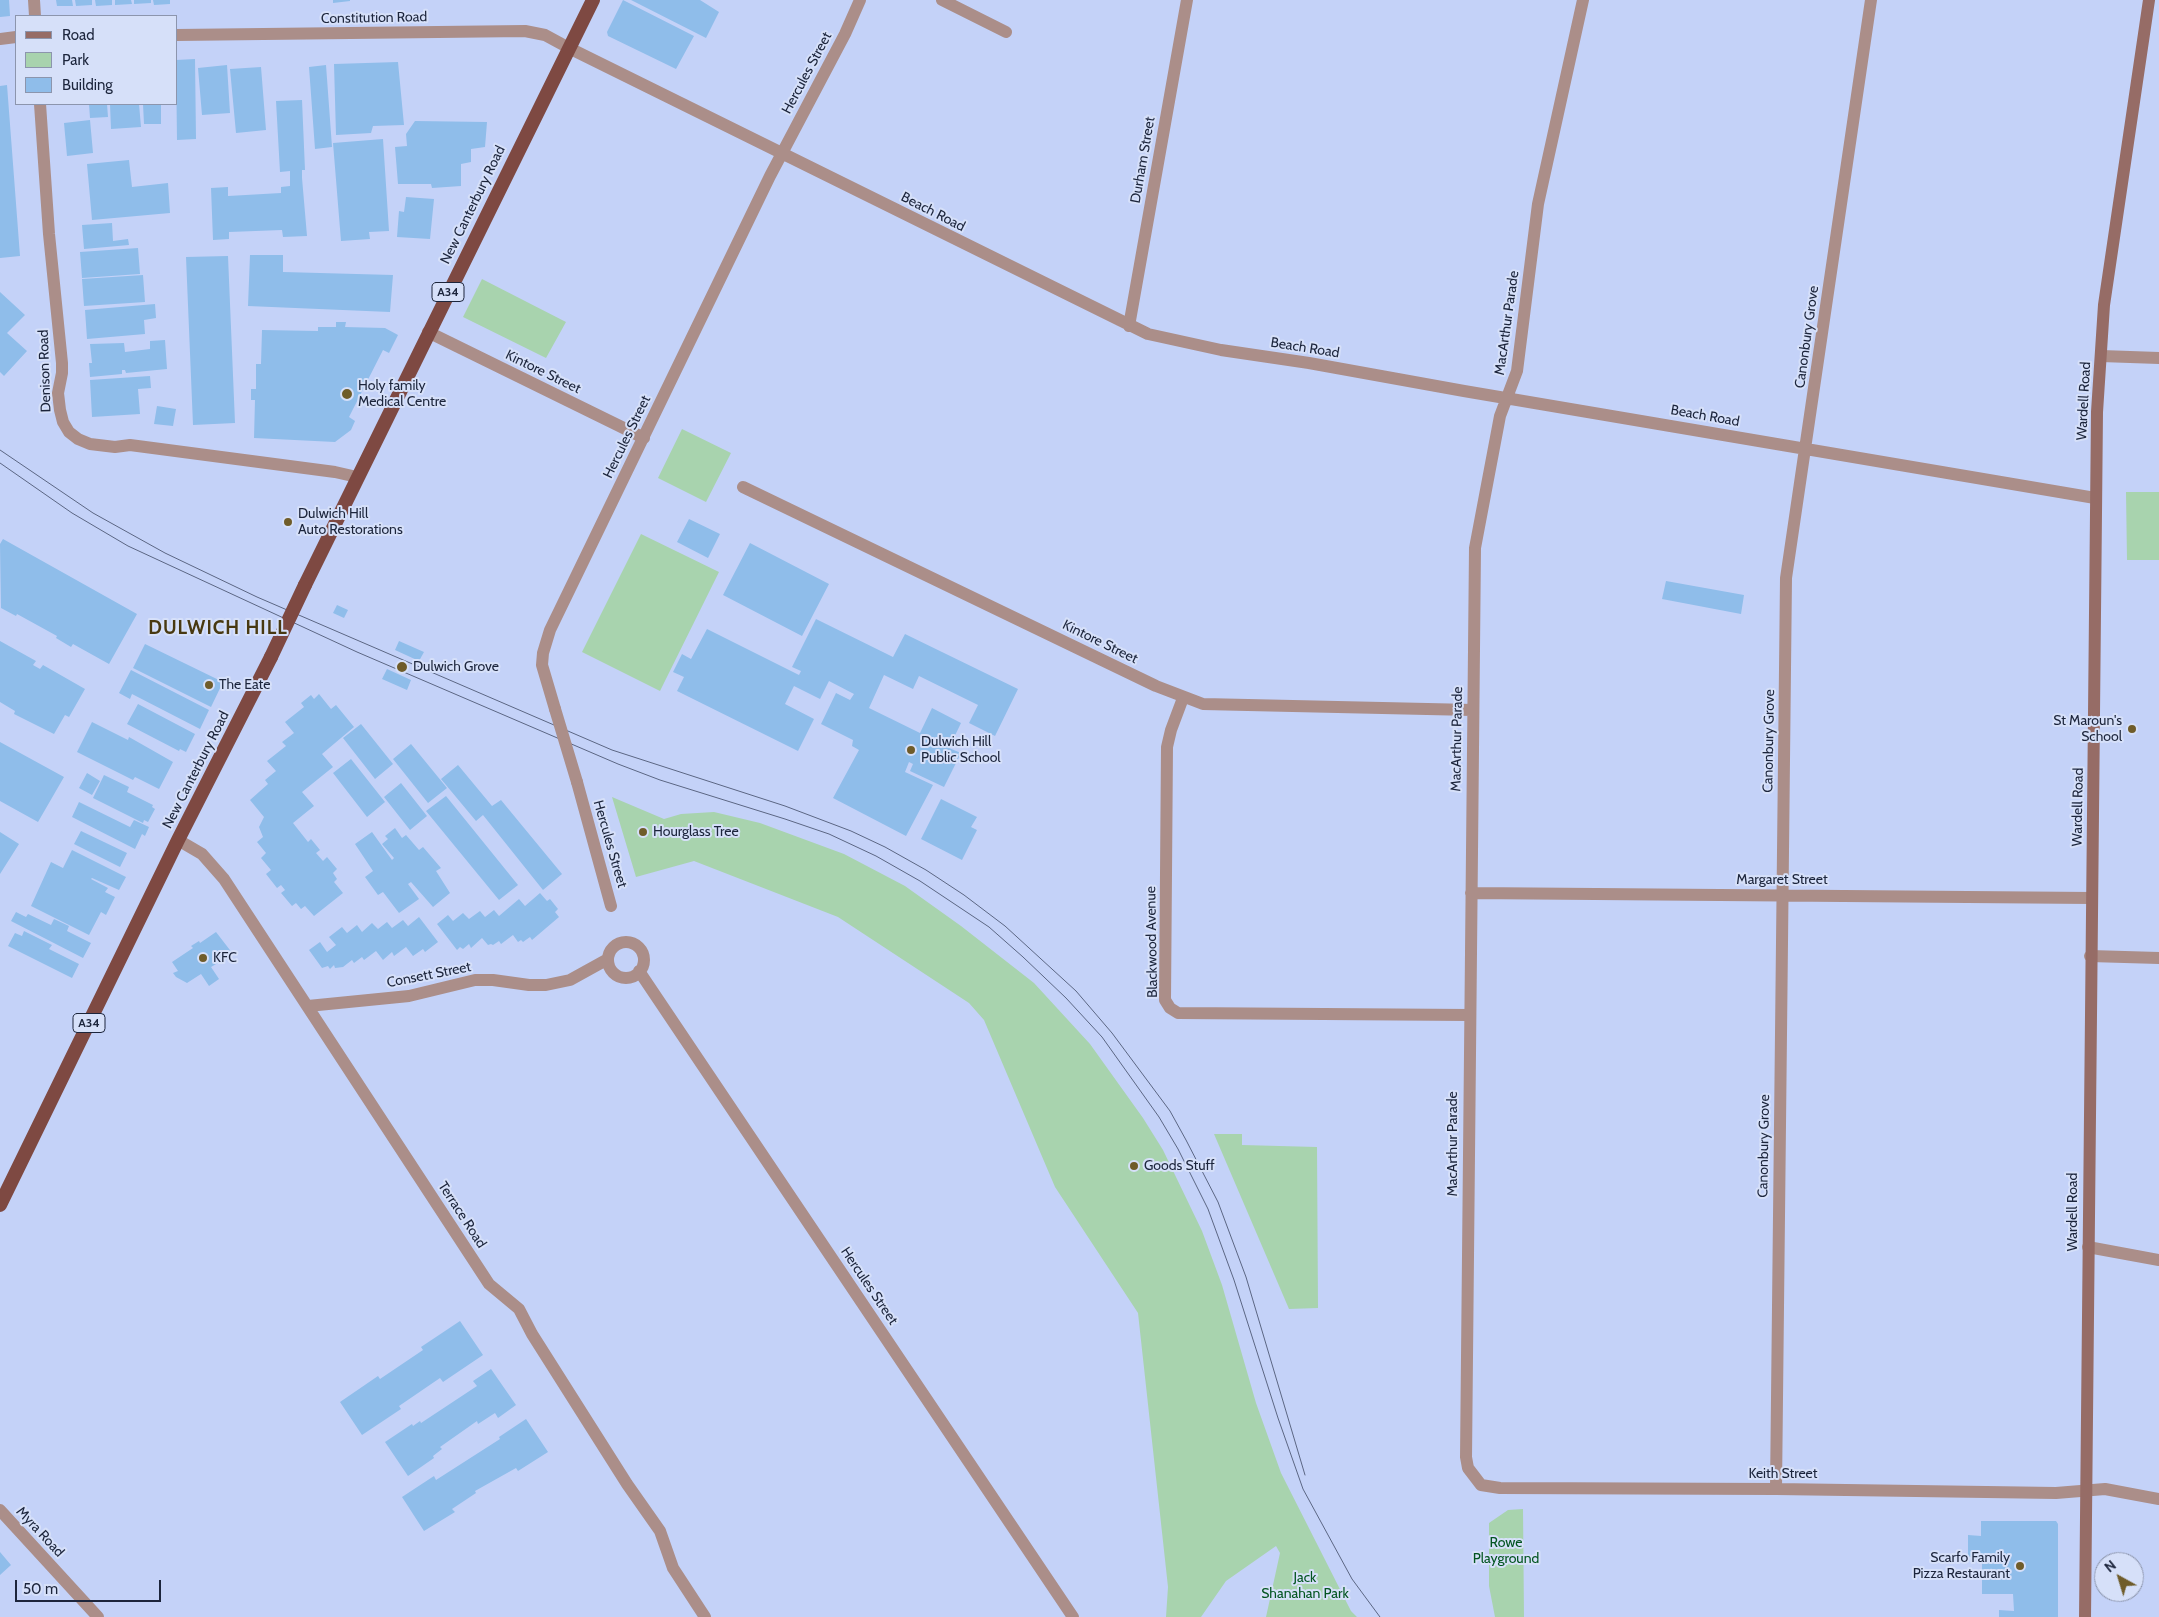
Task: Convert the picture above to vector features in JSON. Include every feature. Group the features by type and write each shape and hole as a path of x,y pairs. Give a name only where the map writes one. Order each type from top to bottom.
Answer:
{"highway":[{"name":"New Canterbury Road","path":"0,1205 593,0"}],"main road":[{"name":"Wardell Road","path":"2084,1617 2097,412 2104,305 2149,0"}],"street":[{"path":"34,0 35,15"},
{"name":"Hercules Street","path":"611,906 542,665 545,642 782,153 845,34 860,0"},
{"path":"942,0 1006,32"},
{"name":"Durham Street","path":"1129,326 1187,0"},
{"name":"MacArthur Parade","path":"1481,1485 1473,1477 1466,1457 1475,548 1500,416 1517,371 1538,204 1583,0"},
{"name":"Canonbury Grove","path":"1776,1489 1786,578 1871,0"},
{"name":"Constitution Road","path":"178,35 525,31 545,35 570,48"},
{"path":"0,38 15,37"},
{"name":"Beach Road","path":"570,48 1148,334 1192,345 1309,363 1806,450 2095,498"},
{"name":"Denison Road","path":"40,105 49,234 62,363 58,393 63,422 69,432 78,440 90,444 140,447 335,472 357,477"},
{"name":"Kintore Street","path":"428,332 644,438"},
{"path":"2101,356 2159,358"},
{"name":"Kintore Street","path":"743,487 1183,698 1215,706 1472,710"},
{"name":"Blackwood Avenue","path":"1183,698 1171,730 1168,747 1165,1000 1170,1008 1178,1013 1469,1015"},
{"name":"Terrace Road","path":"178,840 202,854 220,873 489,1284 519,1309 532,1334 660,1531 673,1568 705,1617"},
{"name":"Margaret Street","path":"1471,893 1782,894 2092,898"},
{"path":"623,942 634,944 638,947 643,956 639,972 630,977 619,976 611,969 608,959 611,950 623,942"},
{"path":"2090,956 2159,958"},
{"name":"Consett Street","path":"308,1006 408,996 475,980 546,985 570,980 608,959"},
{"name":"Hercules Street","path":"639,972 1074,1617"},
{"path":"2088,1247 2159,1260"},
{"name":"Keith Street","path":"1481,1485 1500,1488 2056,1493 2105,1489 2159,1499"},
{"name":"Myra Road","path":"0,1510 98,1617"}],"green space":[{"path":"482,279 566,322 546,358 463,317"},
{"path":"682,429 731,453 706,502 658,478"},
{"path":"2126,492 2159,492 2159,560 2127,560"},
{"path":"641,534 719,572 660,691 582,652"},
{"name":"Jack Shanahan Park","path":"612,797 664,819 681,814 714,812 760,823 844,854 905,886 961,926 1034,983 1090,1044 1143,1118 1163,1150 1202,1231 1222,1285 1256,1403 1281,1473 1351,1611 1357,1617 1266,1617 1280,1553 1276,1546 1226,1581 1201,1617 1166,1617 1168,1587 1138,1313 1055,1187 984,1020 969,1003 838,917 694,861 636,877"},
{"path":"1214,1134 1242,1134 1242,1145 1317,1147 1318,1308 1289,1309"},
{"name":"Rowe Playground","path":"1523,1509 1524,1617 1495,1617 1489,1586 1489,1523 1508,1510"}],"building":[{"path":"0,0 9,0 10,16 0,17"},
{"path":"56,0 72,0 73,6 57,6"},
{"path":"75,0 92,0 92,5 76,6"},
{"path":"95,0 112,0 112,5 96,6"},
{"path":"115,0 131,0 132,4 115,5"},
{"path":"134,0 151,0 151,3 134,4"},
{"path":"153,0 170,0 170,4 154,5"},
{"path":"333,0 350,0 350,1 333,3"},
{"path":"623,0 694,36 676,69 608,36 607,32"},
{"path":"631,0 700,0 719,12 706,38"},
{"path":"195,59 196,139 177,140 178,60"},
{"path":"398,62 404,125 373,126 371,133 336,135 334,64"},
{"path":"227,65 230,113 202,115 198,68"},
{"path":"326,65 332,147 315,149 309,67"},
{"path":"261,67 266,130 236,133 230,69"},
{"path":"7,85 20,256 0,258 0,86"},
{"path":"302,100 305,170 302,170 302,178 307,236 283,237 282,230 229,232 229,239 213,240 211,188 228,187 228,196 281,193 281,187 290,186 290,171 280,172 276,101"},
{"path":"89,105 107,105 108,117 90,118"},
{"path":"110,105 139,105 141,127 111,129"},
{"path":"143,105 161,105 161,124 144,124"},
{"path":"90,120 93,153 67,156 64,123"},
{"path":"415,121 487,122 485,147 471,149 471,162 461,164 461,186 432,188 431,184 398,184 395,147 407,146 406,134"},
{"path":"383,139 389,231 369,232 370,239 341,241 333,143"},
{"path":"129,160 132,187 168,183 170,213 92,220 87,164"},
{"path":"406,197 434,199 430,239 397,237 399,211 404,212"},
{"path":"112,223 113,241 128,239 129,245 84,249 82,225"},
{"path":"138,248 140,274 82,278 80,252"},
{"path":"250,255 283,255 283,272 393,275 390,312 248,306"},
{"path":"228,256 235,423 193,425 186,257"},
{"path":"143,275 145,302 84,306 82,279"},
{"path":"0,292 25,315 7,333 27,351 4,376 0,372"},
{"path":"155,304 156,318 144,320 145,334 87,339 85,310"},
{"path":"336,322 346,322 345,327 385,328 398,335 389,353 383,350 349,417 355,421 351,430 335,442 254,438 255,400 251,400 251,389 256,389 256,364 261,364 262,330 318,331 318,327 336,327"},
{"path":"165,340 167,369 126,373 125,370 122,370 122,374 90,377 89,363 92,363 90,344 124,343 125,352 150,349 150,341"},
{"path":"150,376 151,388 138,389 140,414 92,417 90,380"},
{"path":"157,406 176,409 173,426 154,424"},
{"path":"689,519 720,534 708,558 677,542"},
{"path":"3,539 137,614 109,664 73,644 71,647 56,638 57,636 17,614 16,616 1,608 0,544"},
{"path":"750,543 829,584 802,636 723,595"},
{"path":"1666,581 1744,595 1741,614 1662,599"},
{"path":"337,605 348,610 344,618 333,613"},
{"path":"816,619 893,657 905,634 1018,689 995,736 969,723 978,705 919,676 913,689 884,675 869,708 920,733 932,708 961,723 949,748 961,753 944,787 910,771 913,764 909,762 905,772 933,785 906,836 833,798 859,750 852,746 853,740 821,724 836,693 850,700 854,694 829,681 820,699 794,686 785,704 814,719 798,751 677,691 684,677 673,672 682,654 691,659 707,629 799,675 801,671 792,667"},
{"path":"0,641 36,661 33,665 40,669 43,665 85,689 69,717 65,715 54,734 14,714 15,711 0,702"},
{"path":"399,641 424,652 419,661 395,650"},
{"path":"145,644 223,682 211,707 133,668"},
{"path":"387,669 411,680 407,690 382,679"},
{"path":"131,670 209,710 200,729 132,694 130,699 119,693"},
{"path":"319,694 331,709 336,705 354,727 322,754 333,767 302,792 314,806 293,823 308,842 311,839 320,850 316,853 323,861 327,857 337,869 333,873 337,879 334,882 343,893 314,916 305,906 301,909 296,903 292,906 281,893 285,890 281,885 277,888 266,874 271,870 261,858 266,853 257,842 263,837 259,827 264,817 250,800 268,784 265,780 276,771 267,761 286,746 282,742 294,733 285,722 304,707 301,703 311,695 314,699"},
{"path":"138,704 195,734 186,752 180,749 179,751 127,724"},
{"path":"92,722 128,740 129,737 173,762 159,789 135,777 133,780 77,752"},
{"path":"361,724 393,764 375,779 343,738"},
{"path":"0,742 64,777 38,822 0,801"},
{"path":"411,744 447,788 428,803 393,759"},
{"path":"351,759 385,802 367,817 333,773"},
{"path":"458,765 492,806 501,800 562,874 543,890 483,815 476,821 441,779"},
{"path":"87,773 100,781 92,795 79,788"},
{"path":"104,775 129,787 127,792 153,805 152,807 155,809 148,822 144,820 143,823 93,798"},
{"path":"401,783 427,816 410,830 384,797"},
{"path":"446,796 518,885 499,900 426,811"},
{"path":"941,799 977,817 971,827 977,830 962,860 921,839"},
{"path":"79,802 130,827 134,820 149,827 145,836 142,834 135,849 72,817"},
{"path":"395,828 402,838 406,835 419,850 423,847 441,868 436,871 450,893 433,907 411,882 408,884 419,899 399,913 383,892 378,895 365,877 373,871 355,844 372,832 392,860 394,858 382,844 388,839 385,836"},
{"path":"81,831 127,853 120,867 74,844"},
{"path":"0,832 19,844 0,874"},
{"path":"72,850 126,877 119,890 91,879 108,888 105,892 115,897 106,915 101,912 89,935 31,906 51,862 63,868"},
{"path":"540,893 547,901 550,899 558,909 555,912 559,917 532,940 530,937 523,942 521,940 518,942 513,935 501,944 499,941 493,945 488,945 482,938 471,948 469,944 463,949 460,947 457,950 437,924 448,915 453,921 463,913 469,919 480,911 485,917 494,910 499,916 519,899 525,906"},
{"path":"16,912 26,917 28,914 51,925 54,919 69,926 67,931 91,943 83,958 11,921"},
{"path":"419,917 438,942 425,952 423,949 413,956 406,947 394,956 392,952 383,960 376,951 364,960 362,957 354,963 352,960 343,967 335,968 334,965 330,969 328,966 322,968 309,950 320,942 327,952 336,945 329,937 342,927 347,933 357,925 362,932 372,923 378,929 387,922 392,928 403,920 408,926"},
{"path":"24,931 52,945 49,949 79,964 72,978 8,946 15,933 22,936"},
{"name":"KFC","path":"216,932 233,954 211,967 219,979 209,986 201,974 187,983 176,977 173,973 178,971 172,962 193,948 191,946 199,941 200,943"},
{"path":"460,1321 483,1355 443,1382 440,1378 399,1406 401,1409 362,1435 340,1402 378,1376 380,1379 423,1350 421,1347"},
{"path":"491,1369 516,1405 498,1418 495,1413 478,1424 477,1421 440,1447 442,1449 433,1456 434,1458 408,1476 385,1442 412,1424 413,1426 420,1421 421,1423 477,1386 473,1381"},
{"path":"526,1419 548,1452 518,1471 516,1468 475,1491 476,1493 452,1509 455,1512 424,1531 402,1497 434,1476 436,1480 500,1439 499,1437"},
{"path":"1981,1521 2056,1521 2058,1524 2058,1617 1999,1617 1999,1610 2014,1611 2013,1594 1982,1594 1982,1557 1968,1557 1968,1535 1981,1536"},
{"path":"0,1552 11,1565 0,1575"}],"tram line":[{"path":"0,450 93,513 165,553 257,597 612,750 785,806 851,831 926,870 964,895 1005,926 1076,991 1112,1033 1170,1111 1186,1140 1218,1202 1246,1277 1305,1475"},
{"path":"0,463 72,513 128,546 357,652 618,764 660,780 829,834 876,856 920,881 989,927 1066,998 1102,1037 1159,1117 1178,1149 1208,1209 1234,1280 1303,1489 1352,1579 1380,1617"}],"place":[{"name":"Holy family Medical Centre","path":"347,394"},
{"name":"Dulwich Hill Auto Restorations","path":"288,522"},
{"name":"Dulwich Grove","path":"402,667"},
{"name":"The Eate","path":"209,685"},
{"name":"St Maroun's School","path":"2132,729"},
{"name":"Dulwich Hill Public School","path":"911,750"},
{"name":"Hourglass Tree","path":"643,832"},
{"name":"KFC","path":"203,958"},
{"name":"Goods Stuff","path":"1134,1166"},
{"name":"Scarfo Family Pizza Restaurant","path":"2020,1566"}],"district":[{"name":"DULWICH HILL","path":"218,628"}]}
